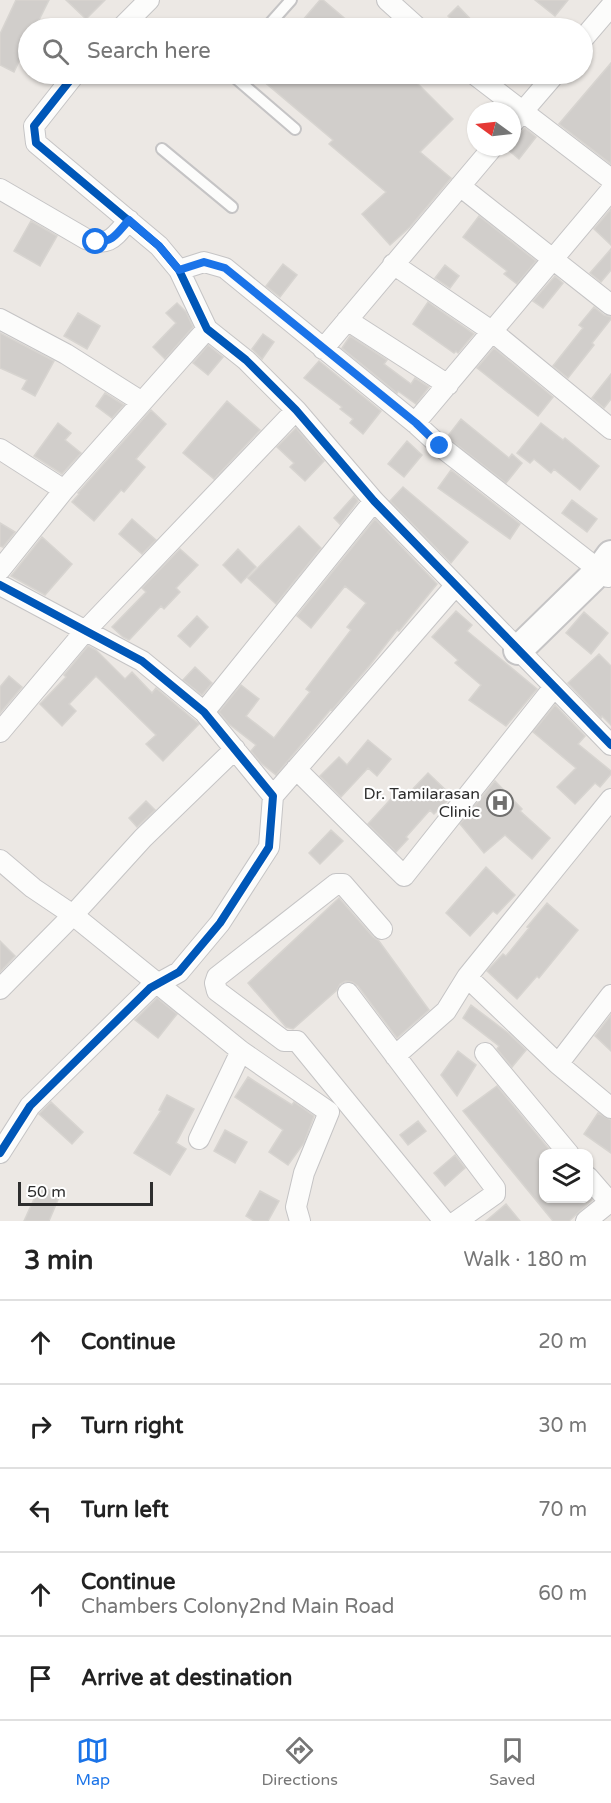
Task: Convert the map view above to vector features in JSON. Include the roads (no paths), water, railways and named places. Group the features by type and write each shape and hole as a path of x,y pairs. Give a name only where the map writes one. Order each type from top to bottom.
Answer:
{"street":[{"path":"131,18 149,0"},
{"path":"387,0 407,18"},
{"path":"593,27 611,6"},
{"path":"67,84 34,126 34,138 39,146 159,246 179,270 207,329 246,360 296,410 374,501 611,745"},
{"path":"484,84 502,102"},
{"path":"521,114 547,84"},
{"path":"521,120 611,179"},
{"path":"323,349 485,156"},
{"path":"460,186 611,305"},
{"path":"0,189 86,239 96,242 106,242 112,239 129,220"},
{"path":"416,423 611,190"},
{"path":"179,270 204,262 225,268 416,423 440,446 607,568 518,650"},
{"path":"393,264 493,332 611,429"},
{"path":"0,319 66,354 142,402"},
{"path":"347,320 448,385"},
{"path":"0,570 64,490 207,329"},
{"path":"0,732 86,630 296,410"},
{"path":"0,449 64,490"},
{"path":"204,711 374,501"},
{"path":"0,585 142,661 204,711 273,796"},
{"path":"0,1153 30,1106 150,987 178,972 220,923 269,847 273,796 455,586"},
{"path":"296,769 404,876 554,687"},
{"path":"0,989 73,915 142,838 235,749"},
{"path":"395,1056 446,1011 467,977 611,799"},
{"path":"0,860 33,888 73,915 241,1051 328,1112 304,1173 296,1207 300,1221"},
{"path":"382,929 343,884 336,884 218,977 215,983 217,991 284,1041 297,1041 444,1221"},
{"path":"467,977 558,1064 611,1108"},
{"path":"348,993 495,1188 495,1194 457,1221"},
{"path":"558,1064 611,995"},
{"path":"199,1139 241,1051"},
{"path":"486,1053 565,1149"},
{"path":"586,1221 606,1204 607,1199 593,1183"}],"lane":[{"path":"275,18 291,0"},
{"path":"243,84 295,129"},
{"path":"162,149 232,207"}],"place":[{"name":"Dr. Tamilarasan Clinic","path":"500,803"}]}
